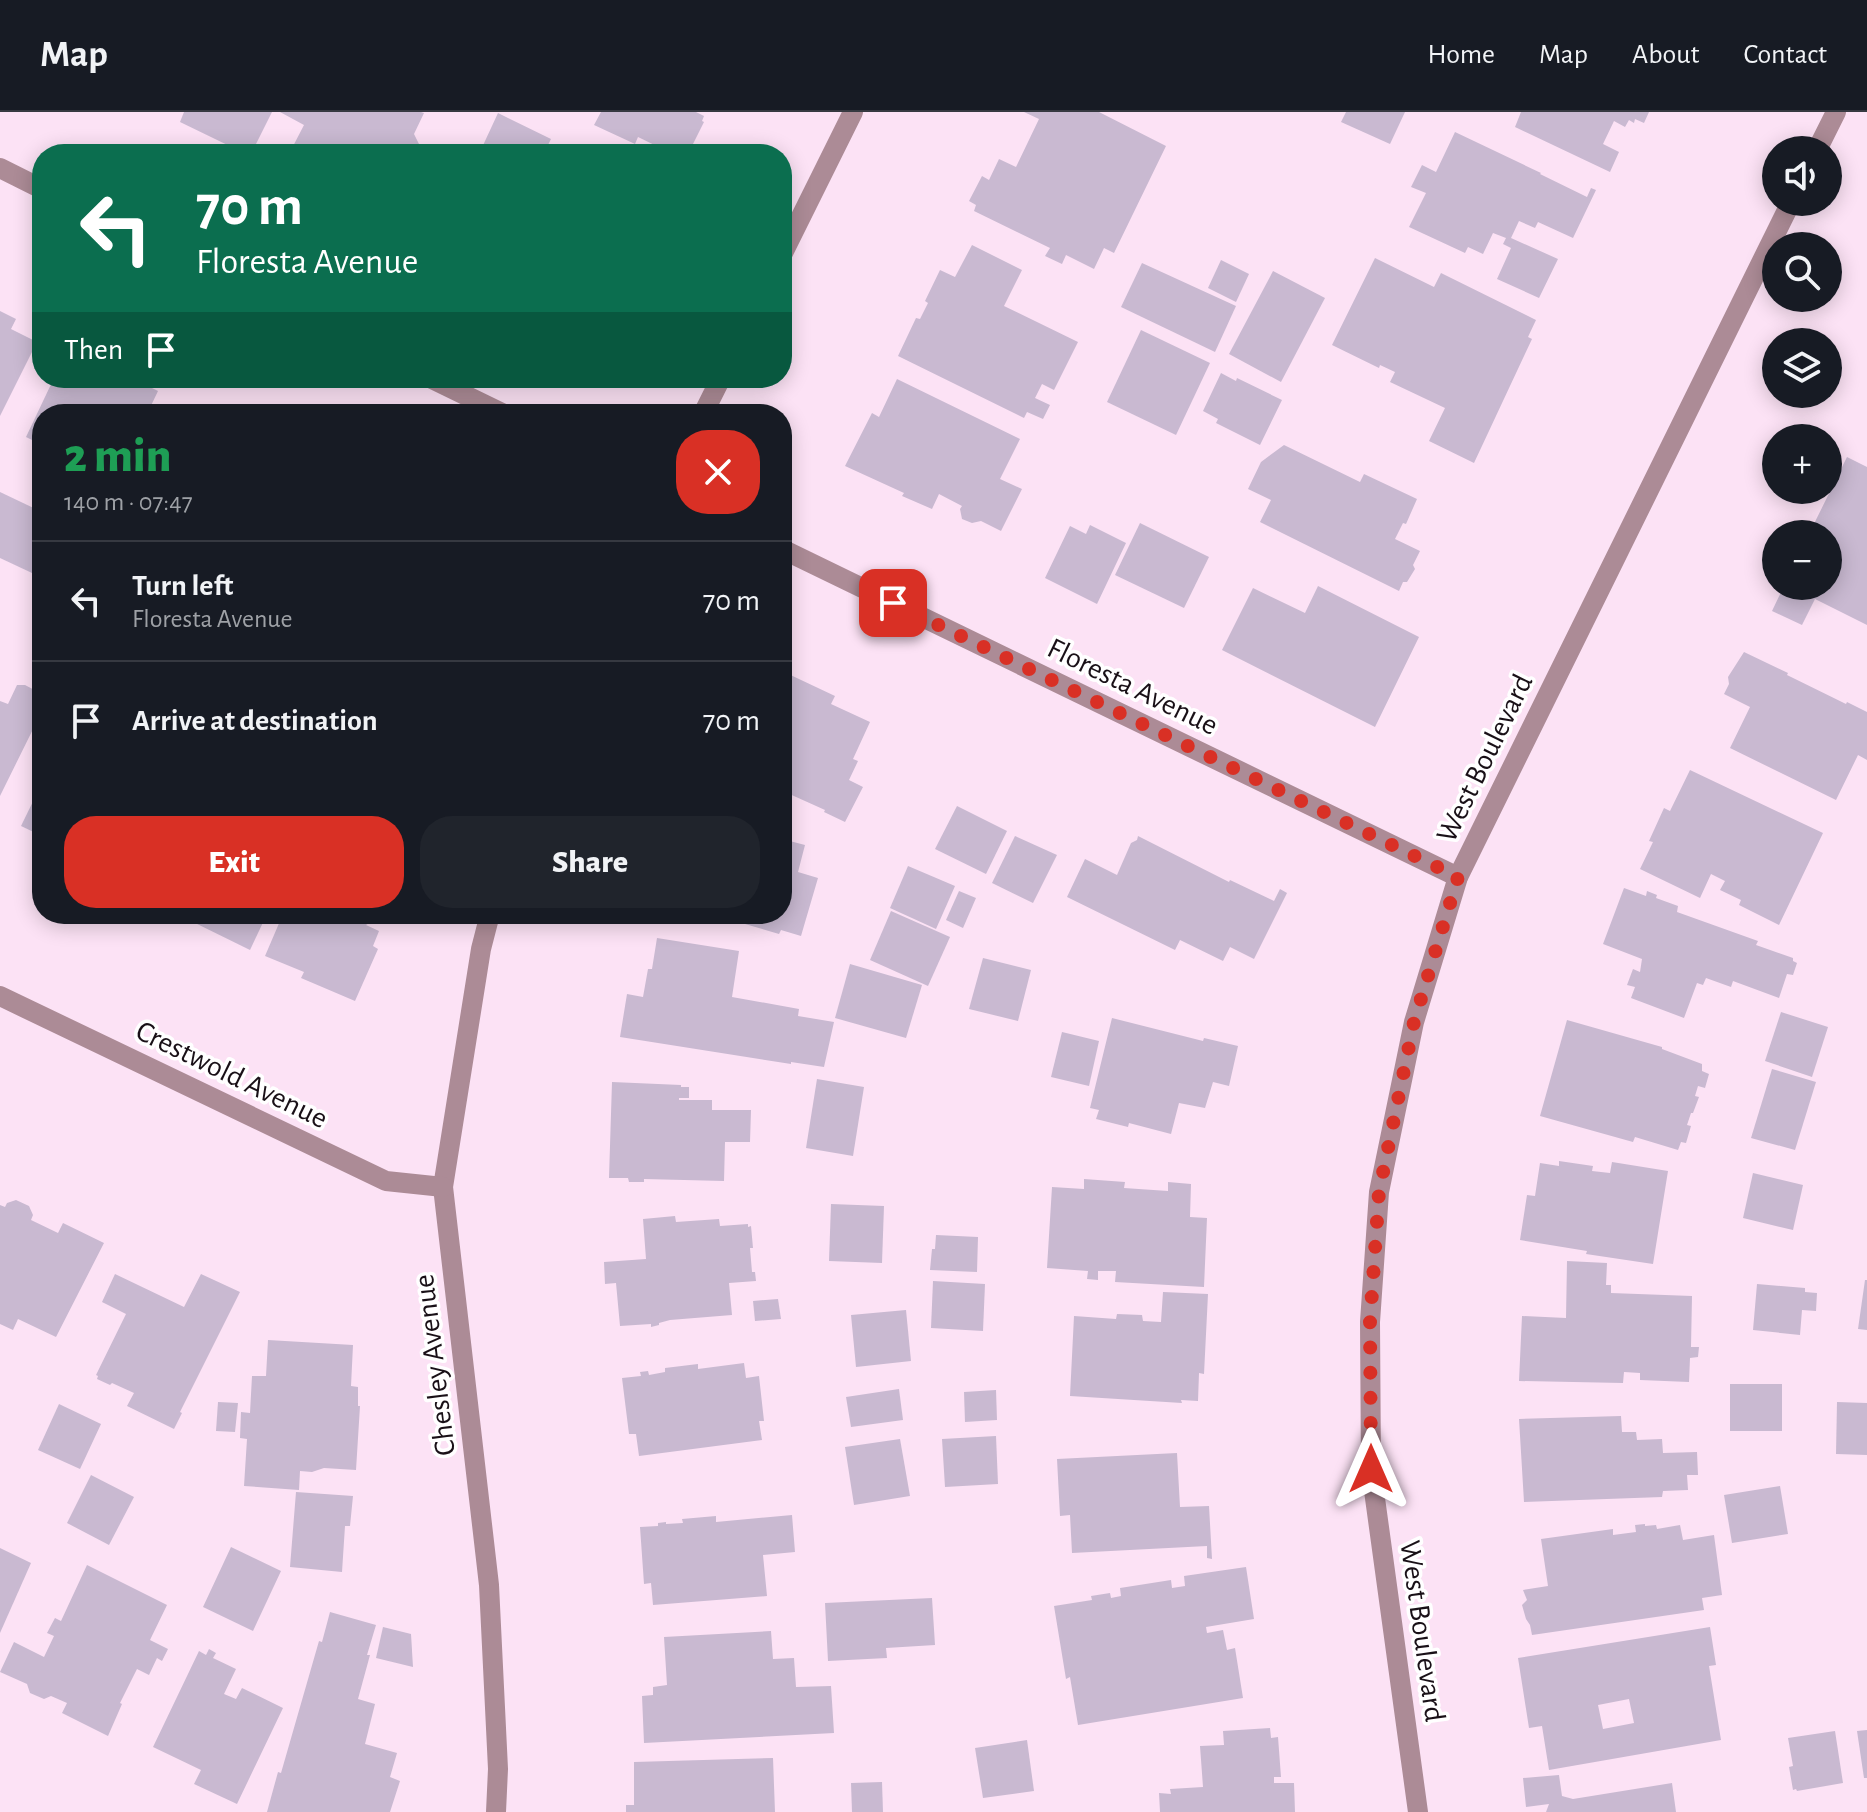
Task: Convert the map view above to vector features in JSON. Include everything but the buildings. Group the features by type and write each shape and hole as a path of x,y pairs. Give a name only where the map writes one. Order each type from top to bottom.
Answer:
{"street":[{"path":"792,235 853,112"},
{"path":"1824,136 1836,112"},
{"path":"0,168 32,184"},
{"name":"West Boulevard","path":"1418,1812 1371,1469 1370,1322 1379,1192 1414,1022 1458,877 1784,216"},
{"path":"451,388 483,404"},
{"name":"Floresta Avenue","path":"792,554 1458,877"},
{"name":"Chesley Avenue","path":"487,924 443,1187 489,1585 498,1769 496,1812"},
{"name":"Crestwold Avenue","path":"0,996 386,1181 443,1187"}],"route":[{"path":"893,603 1458,877 1414,1022 1379,1192 1370,1322 1371,1469"}]}
